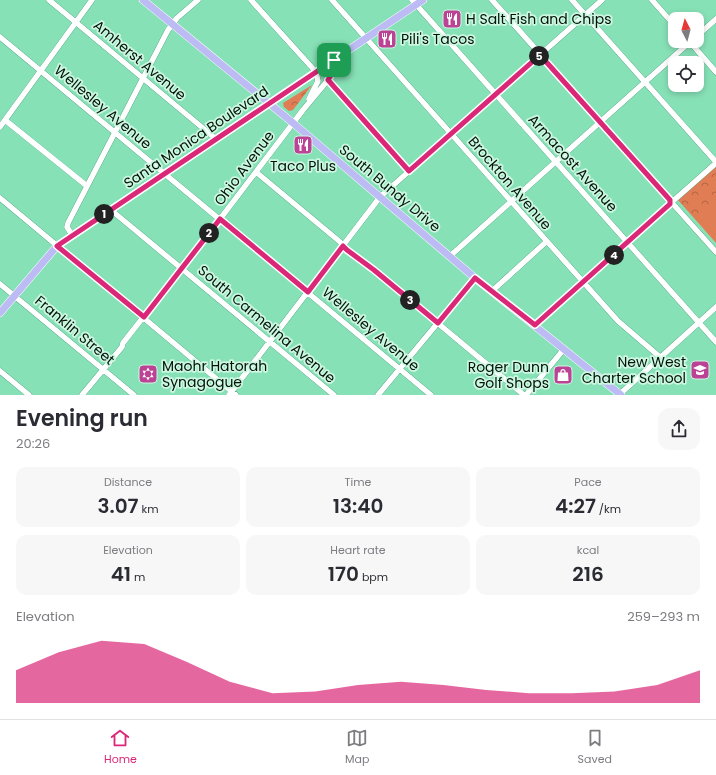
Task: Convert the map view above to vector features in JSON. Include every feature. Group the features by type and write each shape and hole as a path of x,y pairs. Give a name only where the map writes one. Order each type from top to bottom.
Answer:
{"main road":[{"name":"South Bundy Drive","path":"143,0 293,123 475,278 621,394"},
{"name":"Santa Monica Boulevard","path":"0,313 57,246 334,60 414,2 423,0"}],"street":[{"name":"Amherst Avenue","path":"49,0 216,139"},
{"path":"0,127 92,0"},
{"path":"72,235 68,228 68,223 143,78 172,24 198,0"},
{"path":"251,0 316,72"},
{"name":"Brockton Avenue","path":"332,0 546,242 618,321 660,357"},
{"path":"492,0 716,252"},
{"path":"535,325 716,162 572,0"},
{"path":"0,198 144,317 232,394 380,197 602,0"},
{"path":"652,0 668,18"},
{"name":"Armacost Avenue","path":"414,2 716,342"},
{"path":"704,30 716,19"},
{"name":"Wellesley Avenue","path":"0,37 431,395"},
{"path":"450,256 682,48"},
{"path":"696,48 716,72"},
{"name":"Ohio Avenue","path":"102,368 119,345 123,343 182,269 303,110 328,80 333,72 334,60"},
{"name":"Ohio Avenue","path":"303,110 318,81 316,72"},
{"path":"328,80 409,171"},
{"path":"5,120 87,186"},
{"path":"256,172 347,250 374,270 525,395 564,349"},
{"name":"South Carmelina Avenue","path":"111,210 334,395"},
{"path":"492,291 546,242"},
{"path":"378,395 475,278"},
{"name":"Franklin Street","path":"0,284 134,395"},
{"path":"621,394 716,307"},
{"path":"77,395 102,368"},
{"path":"82,395 102,368"},
{"path":"0,371 30,395"}],"green space":[{"path":"312,85 293,110 289,111 284,107 283,103"},
{"path":"716,166 716,243 678,200"},
{"path":"716,200 716,237 697,216"}],"place":[{"name":"H Salt Fish and Chips","path":"452,19"},
{"name":"Pili's Tacos","path":"387,39"},
{"name":"Taco Plus","path":"303,145"},
{"name":"New West Charter School","path":"700,370"},
{"name":"Maohr Hatorah Synagogue","path":"148,374"},
{"name":"Roger Dunn Golf Shops","path":"563,375"}],"route":[{"path":"540,55 636,161 670,200 670,204 535,325 475,278 438,323 343,246 308,292 220,219 144,317 57,246 334,60 333,72 328,80 409,171 540,55"}]}
